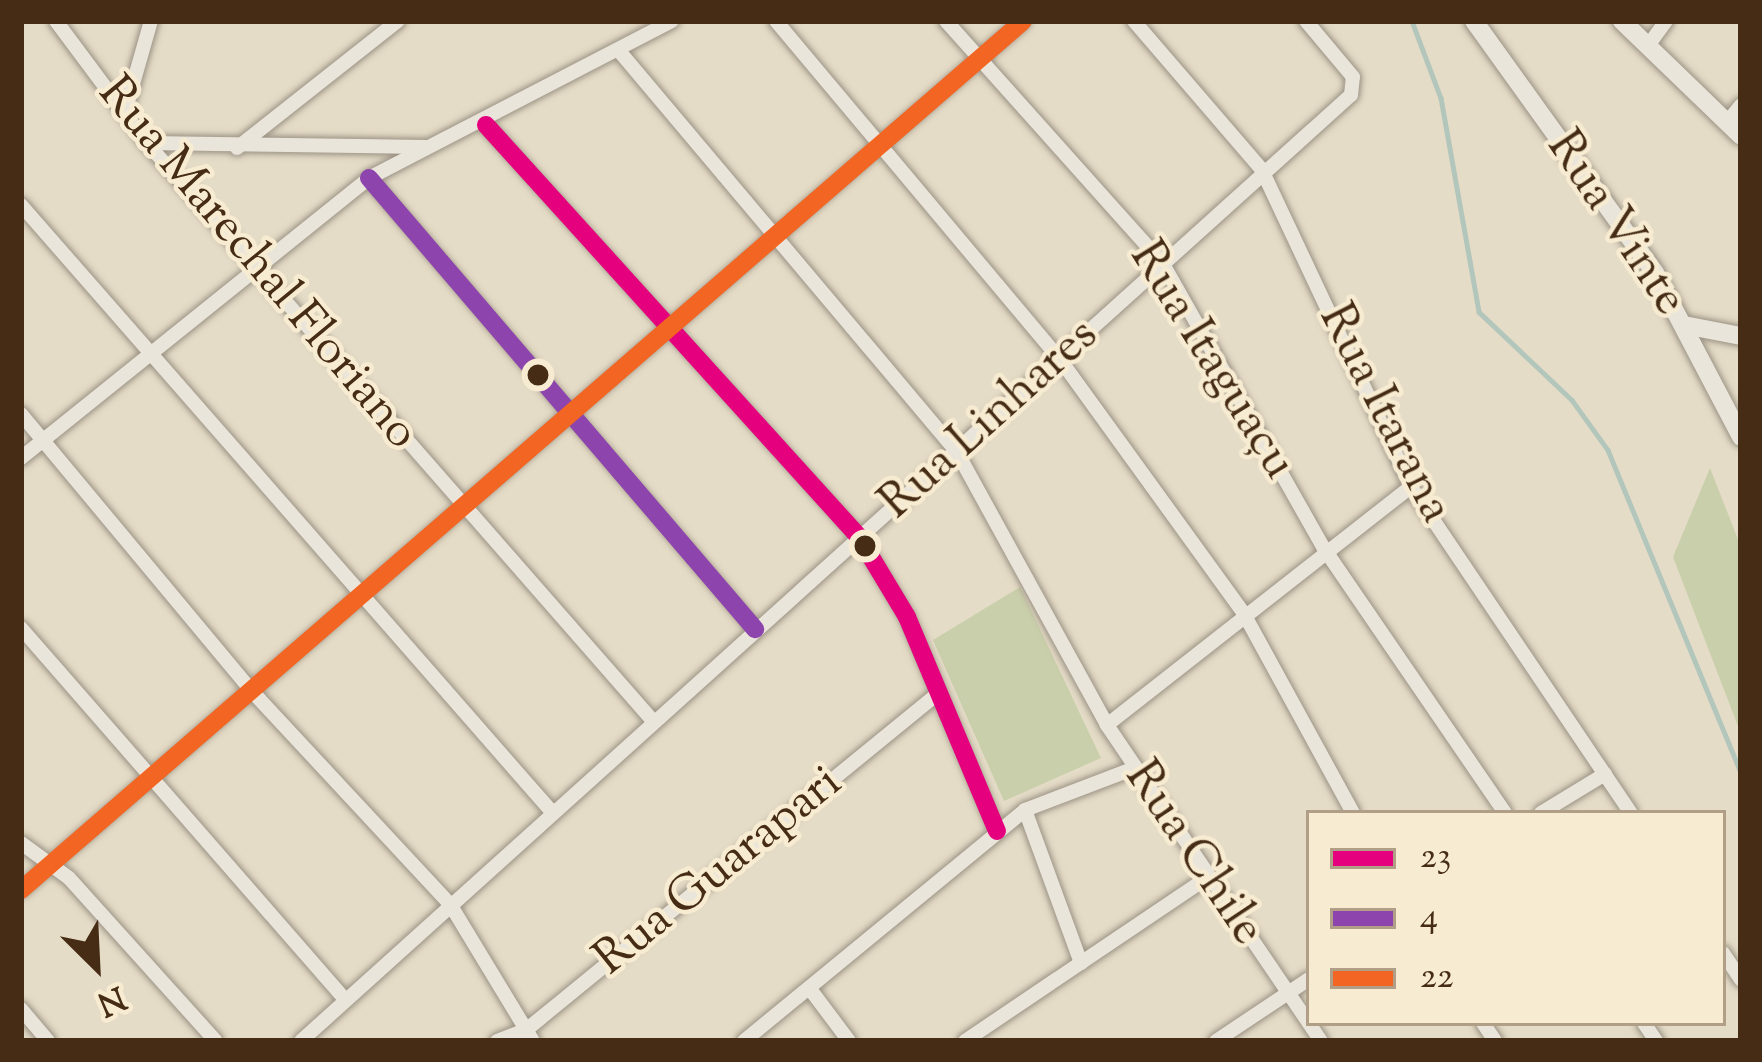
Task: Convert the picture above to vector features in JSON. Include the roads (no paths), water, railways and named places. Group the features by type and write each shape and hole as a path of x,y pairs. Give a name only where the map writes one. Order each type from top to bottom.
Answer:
{"main road":[{"name":"Rua Vinte","path":"1474,21 1684,326 1739,425"},
{"path":"1622,21 1737,120"},
{"path":"1684,326 1741,336"}],"street":[{"name":"Rua Marechal Floriano","path":"56,21 147,143 653,721"},
{"path":"124,112 151,21"},
{"path":"237,148 398,21"},
{"path":"21,458 148,347 369,178 486,125 672,21"},
{"path":"776,21 873,148 1059,358 1243,611 1350,810"},
{"name":"Rua Itaguaçu","path":"946,21 976,63 1162,264 1323,547 1503,810"},
{"path":"21,890 772,233 1023,21"},
{"name":"Rua Itarana","path":"1134,21 1262,170 1412,487 1629,810"},
{"name":"Rua Linhares","path":"301,1041 754,628 957,452 1354,86 1306,21"},
{"path":"1650,43 1666,21"},
{"name":"Rua Chile","path":"620,52 957,452 1108,725 1306,1021"},
{"path":"486,125 672,324 859,537 997,831"},
{"path":"147,143 237,148 431,147"},
{"path":"369,178 566,416 754,628"},
{"path":"21,206 148,347 355,598 552,812"},
{"path":"21,414 249,688 450,904 530,1036"},
{"path":"1108,725 1323,547 1412,487"},
{"path":"21,628 145,779 345,1000"},
{"name":"Rua Guarapari","path":"497,1041 530,1036 937,695"},
{"path":"744,1041 1025,810 1135,768"},
{"path":"1546,810 1605,774"},
{"path":"1025,810 1081,963"},
{"path":"21,843 216,1041"},
{"path":"964,1041 1207,878"},
{"path":"1216,1041 1306,981"},
{"path":"809,989 849,1041"},
{"path":"21,1009 48,1041"}],"waterway":[{"path":"1412,21 1441,98 1479,312 1572,400 1608,450 1741,773"}]}
